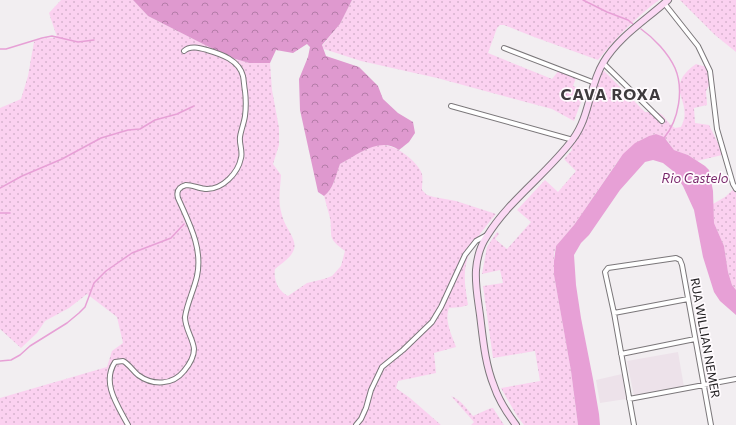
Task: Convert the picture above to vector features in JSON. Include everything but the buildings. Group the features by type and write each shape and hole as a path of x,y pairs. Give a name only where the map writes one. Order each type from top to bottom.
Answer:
{"street":[{"path":"356,425 361,419 366,408 375,378 382,367 413,341 432,322 465,255 476,241 487,234 573,140 584,119 603,63 616,46 628,34 666,2 698,46 710,70 717,129 733,184 736,189"},
{"path":"128,425 112,394 109,379 112,366 115,362 123,360 144,379 154,382 173,381 182,374 188,366 194,351 185,320 197,274 197,250 194,236 178,198 177,192 186,184 206,189 224,183 235,173 241,159 242,150 240,138 246,105 243,76 240,70 227,58 218,53 192,48 187,48 184,51"},
{"path":"504,48 595,83"},
{"path":"603,63 662,121"},
{"path":"451,106 573,140"},
{"path":"487,234 478,254 476,270 489,374 500,402 516,425"},
{"name":"RUA WILLIAN NEMER","path":"614,313 605,272 608,268 676,258 679,259 682,265 710,425"},
{"path":"634,425 614,313 688,299"},
{"path":"621,354 695,339"},
{"path":"629,399 736,379"}],"shaded area":[{"path":"61,0 133,0 148,16 232,58 249,63 270,63 272,90 279,128 279,145 273,164 281,175 280,209 295,246 291,255 275,269 275,277 279,289 288,296 307,283 332,276 341,266 345,251 335,243 333,239 330,218 324,196 332,186 340,164 368,148 378,145 391,146 410,158 420,169 422,174 422,190 427,195 456,201 496,214 478,237 468,257 466,264 465,285 468,305 449,308 447,318 456,347 434,353 436,373 398,381 396,388 441,425 0,425 0,398 107,367 112,351 123,343 117,317 87,294 69,308 45,321 37,333 21,348 0,329 0,108 21,99 28,76 34,42 37,40 57,37 49,13"},
{"path":"352,0 659,0 642,13 598,60 504,25 500,25 497,28 488,53 552,79 560,69 577,75 573,86 585,91 574,121 552,109 437,78 361,61 324,49 322,46 340,24"},
{"path":"680,0 736,0 736,52 715,35"},
{"path":"696,64 703,66 708,65 714,76 706,91 707,105 694,108 695,123 709,125 719,145 722,155 697,161 688,155 674,150 667,140 656,134 645,138 634,145 617,162 574,225 556,246 554,254 554,275 571,371 578,425 524,425 501,388 540,381 535,351 493,358 483,286 503,283 500,270 482,274 487,247 497,232 499,234 495,239 507,249 531,222 517,210 545,180 558,192 576,171 564,159 572,150 570,143 602,69 645,112 661,114 675,128 681,127 684,118 680,88 681,81 686,73"},
{"path":"736,187 736,290 732,285 728,272 724,246 714,223 713,204 725,197"},
{"path":"678,352 684,387 634,396 627,361"},
{"path":"622,374 626,399 600,403 596,380"},
{"path":"451,396 466,407 473,416 493,408 504,425 471,425 474,422"}],"green space":[{"path":"133,0 352,0 340,24 322,45 326,56 359,67 378,86 383,99 398,113 413,122 415,133 409,142 399,150 392,146 376,146 361,152 340,164 330,190 324,196 318,192 300,110 299,79 308,57 310,47 307,44 293,53 276,50 270,63 249,63 232,58 148,16"}],"water":[{"name":"Rio Castelo","path":"656,134 664,137 674,150 688,155 709,170 713,191 714,223 724,246 728,272 732,285 736,290 736,315 720,301 714,292 703,257 694,210 683,186 673,171 663,163 653,160 645,162 620,190 589,235 581,243 574,255 576,285 581,318 600,425 578,425 571,371 554,275 556,246 574,225 623,154 635,143"}],"waterway":[{"path":"583,0 607,12 628,20 633,24"},
{"path":"641,29 656,41 665,51 678,76 679,95 676,113 669,131 664,138"},
{"path":"0,49 6,49 52,36 78,42 94,40"},
{"path":"0,188 22,176 62,159 101,138 128,130 140,129 155,120 177,114 194,106"},
{"path":"0,213 10,213"},
{"path":"0,361 11,360 20,355 30,346 67,323 85,307 94,283 106,271 132,253 171,238 184,224"}],"district":[{"name":"CAVA ROXA","path":"611,94"}]}
